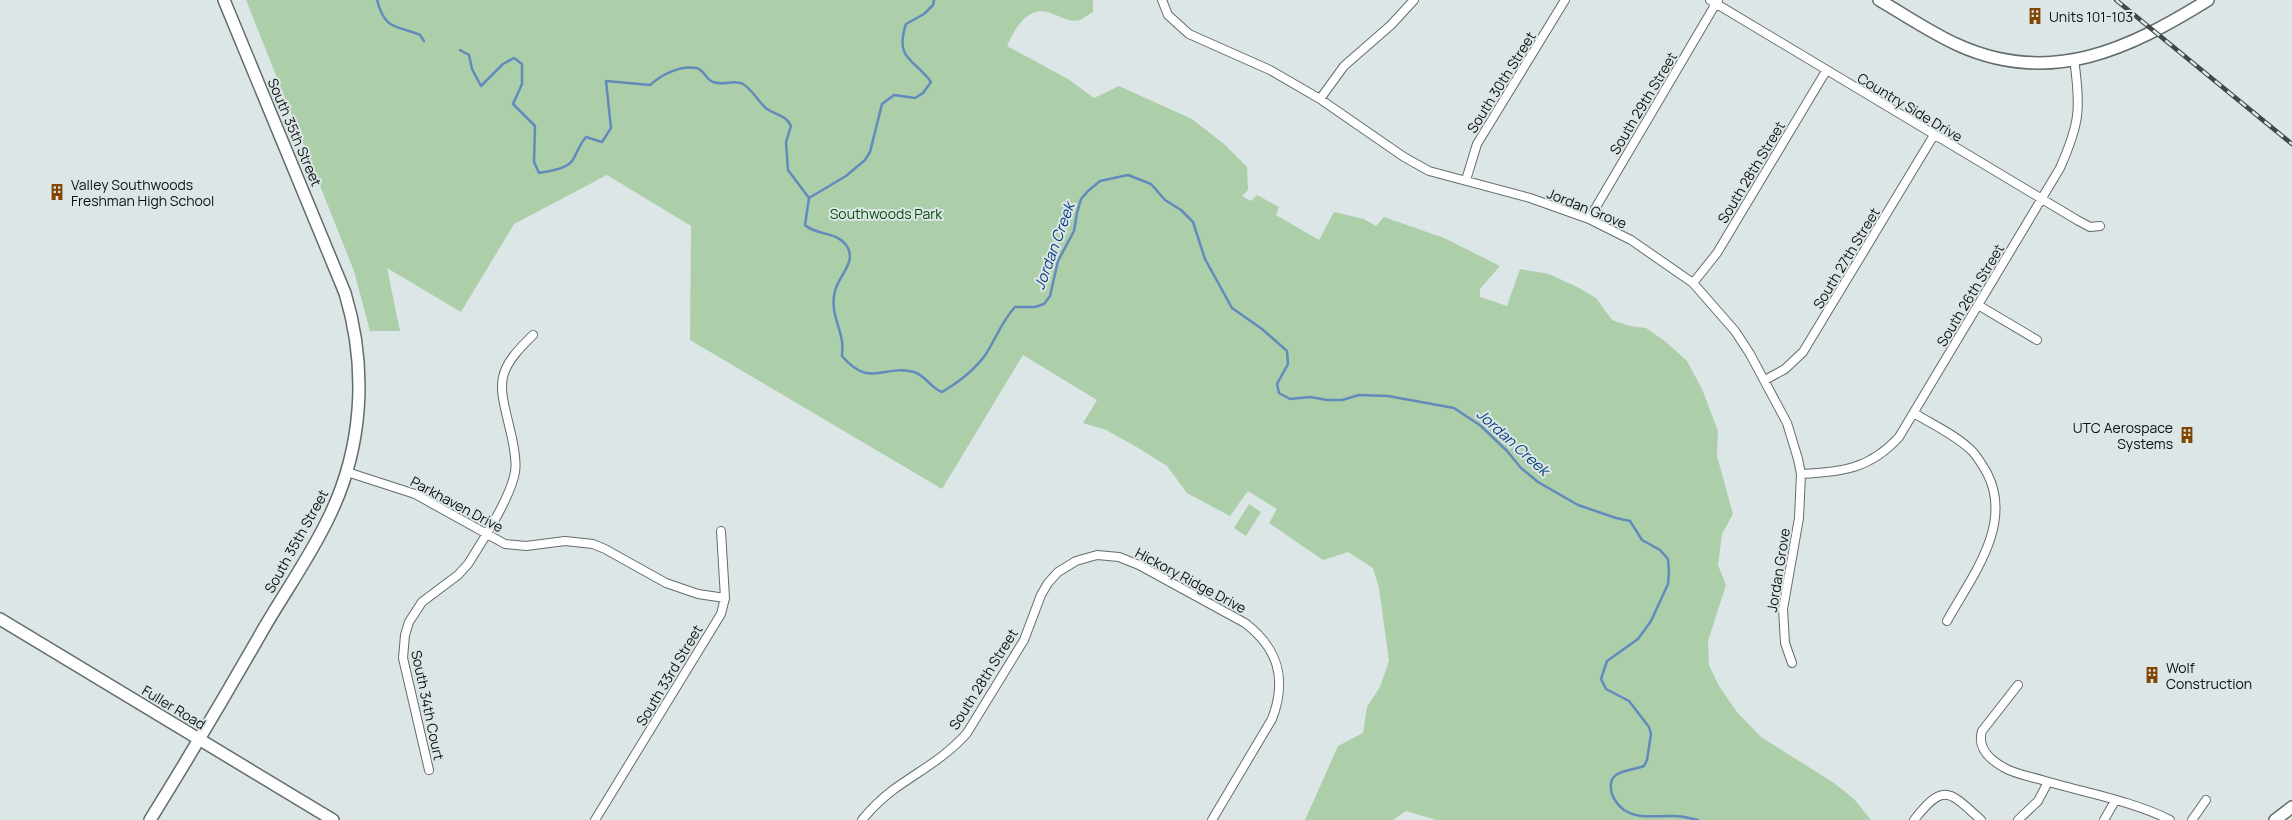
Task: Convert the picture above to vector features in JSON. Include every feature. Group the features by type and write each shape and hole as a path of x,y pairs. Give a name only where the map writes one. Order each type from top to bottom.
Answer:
{"street":[{"name":"South 35th Street","path":"150,820 200,740 326,522 347,472 356,430 359,394 358,356 352,318 339,277 224,0"},
{"name":"Jordan Grove","path":"1162,0 1168,15 1188,34 1270,70 1320,99 1404,157 1429,171 1530,198 1588,219 1631,240 1693,283 1735,332 1766,380 1787,422 1801,474 1800,518 1783,609 1785,643 1792,663"},
{"path":"1320,99 1344,66 1391,25 1414,0"},
{"name":"South 30th Street","path":"1466,180 1476,144 1565,0"},
{"path":"1879,0 1948,41 1976,52 2020,62 2074,60 2102,54 2137,41 2208,0"},
{"name":"Country Side Drive","path":"1715,1 1826,71 2041,199 2090,227 2100,226"},
{"name":"South 29th Street","path":"1588,219 1715,1"},
{"name":"South 26th Street","path":"1801,474 1830,473 1856,468 1887,450 1899,437 2060,168 2074,136 2079,103 2074,60"},
{"name":"South 28th Street","path":"1693,283 1717,253 1826,71"},
{"name":"South 27th Street","path":"1766,380 1785,369 1803,352 1934,135"},
{"path":"1978,305 2036,340"},
{"name":"South 34th Court","path":"429,770 403,658 404,635 422,602 458,575 471,559 508,492 515,472 514,450 503,397 503,376 511,357 534,334"},
{"path":"1914,413 1973,451 1990,480 1995,495 1995,530 1989,545 1946,621"},
{"name":"Parkhaven Drive","path":"347,472 415,494 505,544 516,545 565,541 592,544 605,548 666,584 690,592 725,598"},
{"name":"South 33rd Street","path":"595,820 721,614 725,598 721,531"},
{"name":"Hickory Ridge Drive","path":"1058,572 1076,561 1097,555 1119,557 1139,565 1246,622 1268,644 1275,658 1279,683 1277,705 1272,719 1212,820"},
{"name":"South 28th Street","path":"862,820 891,791 947,754 967,733 1019,648 1041,595 1058,572"},
{"name":"Fuller Road","path":"0,619 333,820"},
{"path":"2018,685 1982,731 1981,743 1985,752 2004,768 2158,814 2170,820"},
{"path":"2018,820 2038,801 2048,782"},
{"path":"1914,820 1930,801 1942,795 1955,798 1981,820"},
{"path":"2192,820 2206,800"},
{"path":"2104,820 2115,801"},
{"path":"2275,820 2292,807"}],"green space":[{"name":"Southwoods Park","path":"246,0 1093,0 1093,12 1077,21 1044,11 1030,15 1019,25 1007,46 1068,79 1094,98 1119,86 1192,119 1224,144 1247,167 1248,190 1242,196 1251,201 1257,195 1279,207 1276,215 1319,240 1334,212 1364,219 1376,226 1384,217 1444,238 1500,266 1480,289 1480,297 1507,306 1520,269 1549,274 1596,298 1612,320 1630,326 1646,328 1666,342 1687,361 1702,389 1718,431 1717,456 1733,514 1722,534 1718,565 1726,585 1708,641 1709,665 1719,686 1737,712 1761,737 1834,783 1854,799 1871,820 1436,820 1406,811 1393,820 1305,820 1338,746 1363,733 1367,707 1380,687 1389,661 1379,588 1373,568 1348,552 1323,560 1269,523 1277,509 1248,491 1230,516 1187,493 1167,466 1106,430 1083,423 1097,400 1023,355 942,489 690,340 691,226 607,175 514,224 461,312 387,268 400,331 370,331 354,271"},
{"path":"1249,504 1261,512 1246,536 1234,528"}],"waterway":[{"path":"377,0 380,10 388,22 398,28 420,35 424,41"},
{"name":"Jordan Creek","path":"809,198 846,176 865,160 870,152 882,104 894,95 915,98 923,93 931,82 904,52 903,36 906,24 924,14 933,5 934,0"},
{"path":"460,50 469,55 472,69 481,86 503,64 514,58 522,64 522,84 513,104 535,126 534,162 539,173 559,169 572,162 586,137 602,142 611,128 606,81 650,85 677,69 690,67 701,70 713,82 736,82 743,84 767,109 784,117 789,122 791,126 786,142 788,170 809,198"},
{"name":"Jordan Creek","path":"809,198 805,225 815,231 832,235 842,241 849,251 849,262 837,285 834,298 834,311 842,343 842,356 852,366 869,373 903,370 914,372 942,392 966,376 976,366 986,354 1006,318 1015,307 1035,307 1044,304 1050,296 1058,261 1074,231 1081,199 1088,191 1100,181 1128,175 1151,184 1165,200 1181,210 1193,222 1205,259 1232,308 1262,329 1287,351 1288,364 1277,384 1279,393 1290,399 1310,397 1342,400 1359,395 1388,396 1454,408 1481,426 1507,451 1521,468 1538,482 1578,505 1630,521 1642,540 1660,550 1668,559 1668,584 1651,621 1638,639 1607,661 1601,679 1606,689 1629,701 1649,727 1651,734 1647,760 1644,766 1615,776 1611,786 1615,801 1630,813 1642,816 1678,816 1698,820"}],"railway":[{"path":"2116,0 2292,144"}],"place":[{"name":"Units 101-103","path":"2035,16"},
{"name":"Valley Southwoods Freshman High School","path":"57,192"},
{"name":"UTC Aerospace Systems","path":"2187,435"},
{"name":"Wolf Construction","path":"2152,675"}]}
